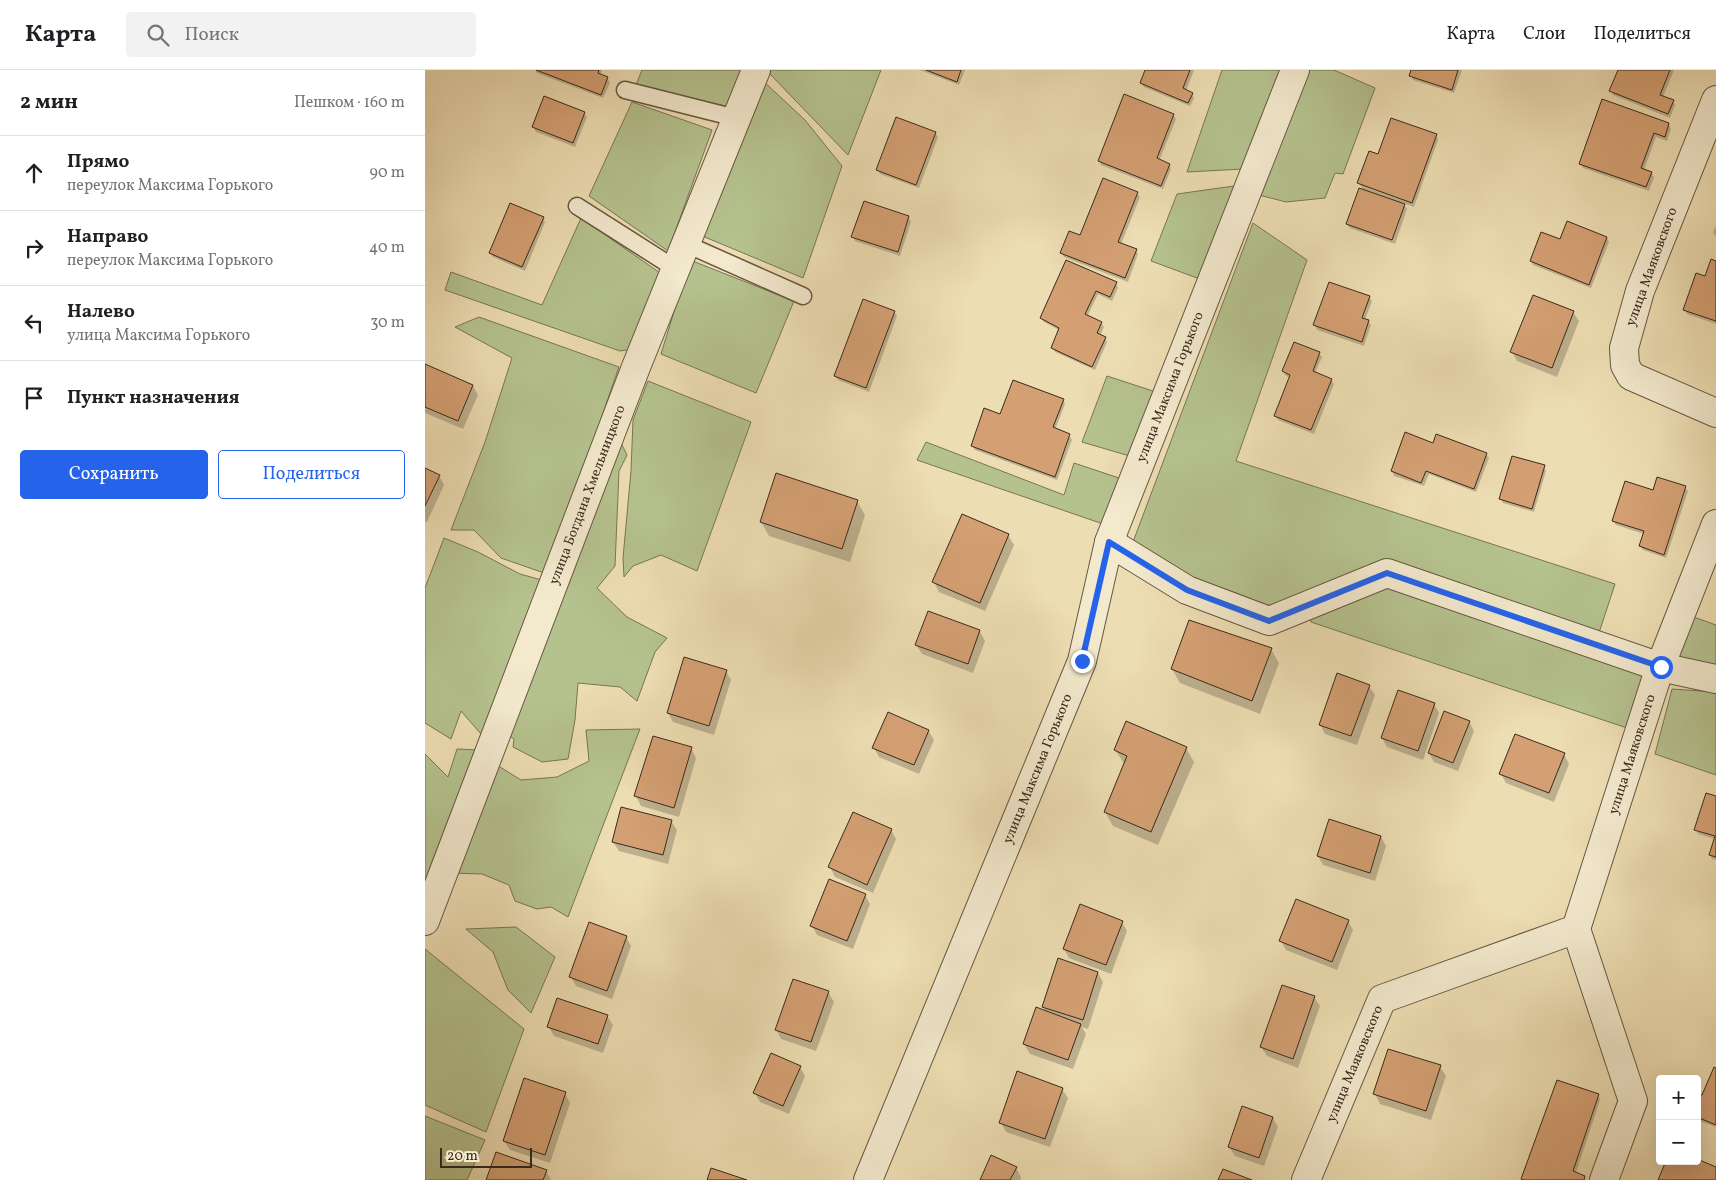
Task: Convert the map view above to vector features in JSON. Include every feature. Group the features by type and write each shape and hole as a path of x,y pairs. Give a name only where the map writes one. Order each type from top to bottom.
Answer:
{"street":[{"name":"улица Богдана Хмельницкого","path":"425,921 637,367 756,70"},
{"name":"улица Максима Горького","path":"869,1180 1082,661 1109,542 1295,70"},
{"name":"улица Маяковского","path":"1716,100 1640,291 1624,348 1625,365 1631,376 1716,413"},
{"name":"улица Маяковского","path":"1306,1180 1382,999 1576,929 1661,667 1716,524"},
{"path":"1109,542 1187,590 1269,621 1387,573 1661,667 1716,679"},
{"path":"1576,929 1633,1101 1604,1180"}],"lane":[{"path":"625,90 736,118"},
{"path":"577,206 681,256 803,296"}],"green space":[{"path":"642,70 745,70 729,107 636,85"},
{"path":"769,70 881,70 848,155 768,72"},
{"path":"1222,70 1280,70 1244,169 1187,172"},
{"path":"1308,70 1334,70 1375,88 1343,174 1335,173 1325,198 1286,202 1259,195"},
{"path":"762,80 805,120 842,166 803,278 700,235"},
{"path":"632,102 712,130 668,251 589,196"},
{"path":"1241,185 1212,270 1197,278 1151,261 1177,194"},
{"path":"581,218 666,277 634,349 620,351 445,290 451,272 542,305"},
{"path":"1253,223 1307,260 1236,461 1615,584 1597,639 1390,564 1272,612 1200,586 1133,542"},
{"path":"690,260 794,301 756,393 661,354"},
{"path":"479,317 619,367 547,574 501,558 474,530 451,530 485,442 512,358 455,327"},
{"path":"1107,376 1159,393 1133,457 1082,442"},
{"path":"648,381 751,422 697,571 661,555 633,566 624,577 623,558 631,471 633,420"},
{"path":"617,435 627,455 619,471 615,566 597,588 627,617 667,638 655,652 637,701 620,687 578,683 575,720 568,759 542,762 513,747 514,739 504,732"},
{"path":"926,442 1064,495 1074,463 1122,479 1106,525 917,460"},
{"path":"444,538 478,552 520,574 549,582 488,742 461,711 451,739 425,723 425,588"},
{"path":"1399,581 1648,665 1630,729 1311,622 1310,616"},
{"path":"1691,616 1716,625 1716,669 1672,661"},
{"path":"1672,689 1716,692 1716,775 1655,754"},
{"path":"640,729 568,917 551,907 537,909 515,901 509,885 482,874 450,873 492,762 521,780 557,777 589,761 586,730"},
{"path":"457,749 479,750 425,888 425,754 448,777"},
{"path":"516,927 555,957 531,1013 508,990 493,952 466,929"},
{"path":"425,949 524,1029 486,1132 425,1105"},
{"path":"425,1116 485,1140 467,1180 425,1180"}],"building":[{"path":"536,70 599,70 598,73 608,77 601,95"},
{"path":"926,70 961,70 957,82"},
{"path":"1145,70 1190,70 1183,88 1193,93 1188,103 1140,83"},
{"path":"1411,70 1458,70 1452,90 1409,76"},
{"path":"1618,70 1670,70 1660,95 1674,100 1668,114 1609,91"},
{"path":"1124,94 1174,114 1157,158 1170,164 1161,186 1098,161"},
{"path":"544,96 585,112 573,143 532,127"},
{"path":"1602,99 1669,123 1665,137 1654,133 1641,168 1652,172 1646,187 1579,164"},
{"path":"896,117 936,132 916,185 876,170"},
{"path":"1391,118 1437,134 1412,203 1357,183 1369,151 1378,154"},
{"path":"1103,178 1138,192 1118,242 1137,249 1125,278 1060,253 1069,231 1080,235"},
{"path":"1359,188 1405,204 1392,240 1346,224"},
{"path":"864,201 909,216 898,252 851,237"},
{"path":"510,203 544,217 522,267 489,253"},
{"path":"1567,221 1607,237 1589,285 1530,261 1541,232 1560,239"},
{"path":"1711,259 1716,261 1716,321 1683,310 1696,273 1705,276"},
{"path":"1066,260 1117,282 1110,297 1096,291 1085,314 1102,322 1097,333 1106,337 1092,367 1051,348 1059,328 1040,318"},
{"path":"1329,282 1370,296 1362,318 1369,320 1362,342 1313,325"},
{"path":"1533,295 1574,311 1552,368 1510,352"},
{"path":"863,299 895,311 866,388 834,376"},
{"path":"1294,342 1320,352 1313,371 1332,379 1311,430 1274,416 1290,375 1282,371"},
{"path":"425,364 473,385 458,421 425,407"},
{"path":"1013,380 1064,399 1053,427 1070,434 1055,477 971,446 984,408 1000,414"},
{"path":"1405,432 1433,443 1436,434 1487,453 1474,489 1426,471 1421,483 1391,471"},
{"path":"1512,456 1545,465 1532,509 1499,499"},
{"path":"425,468 440,475 425,506"},
{"path":"776,473 858,500 842,549 760,522"},
{"path":"1657,477 1686,486 1664,555 1639,546 1644,531 1612,521 1625,481 1653,490"},
{"path":"962,514 1009,534 980,603 932,582"},
{"path":"928,611 980,630 968,664 915,645"},
{"path":"1189,620 1272,648 1252,701 1171,669"},
{"path":"684,657 727,670 709,726 667,713"},
{"path":"1337,673 1370,685 1351,736 1319,725"},
{"path":"1398,690 1435,703 1418,751 1381,738"},
{"path":"1444,711 1470,721 1453,763 1428,753"},
{"path":"888,712 929,730 914,765 872,748"},
{"path":"1126,721 1187,747 1151,832 1104,812 1127,756 1114,750"},
{"path":"1515,734 1565,753 1549,793 1499,774"},
{"path":"653,736 692,747 674,808 634,796"},
{"path":"1706,793 1716,796 1716,857 1709,855 1715,836 1694,830"},
{"path":"621,807 672,820 663,855 612,842"},
{"path":"853,812 892,829 867,885 828,867"},
{"path":"1329,819 1381,836 1370,873 1317,856"},
{"path":"829,879 866,894 847,941 810,926"},
{"path":"1296,899 1349,920 1332,962 1279,941"},
{"path":"1080,904 1123,921 1106,965 1063,949"},
{"path":"589,922 627,936 607,991 569,977"},
{"path":"1058,958 1098,972 1083,1020 1042,1007"},
{"path":"793,979 829,991 811,1042 775,1030"},
{"path":"1282,985 1315,996 1293,1059 1260,1047"},
{"path":"557,998 608,1015 598,1044 547,1027"},
{"path":"1036,1007 1081,1024 1068,1060 1023,1044"},
{"path":"1388,1049 1441,1065 1426,1111 1373,1094"},
{"path":"771,1053 801,1066 783,1106 753,1093"},
{"path":"1714,1067 1716,1068 1716,1125 1701,1119 1702,1095"},
{"path":"1017,1071 1063,1088 1045,1139 999,1123"},
{"path":"524,1078 566,1092 545,1155 503,1141"},
{"path":"1557,1080 1599,1094 1573,1171 1585,1176 1584,1180 1521,1179"},
{"path":"1242,1106 1273,1117 1259,1158 1228,1147"},
{"path":"496,1152 547,1170 543,1180 486,1180"},
{"path":"991,1155 1017,1167 1010,1180 980,1180"},
{"path":"1701,1161 1716,1167 1716,1180 1658,1180 1664,1165 1701,1165"},
{"path":"711,1168 747,1180 707,1180"},
{"path":"1223,1169 1252,1180 1218,1180"}],"route":[{"path":"1082,661 1109,542 1187,590 1269,621 1387,573 1661,667"}]}
